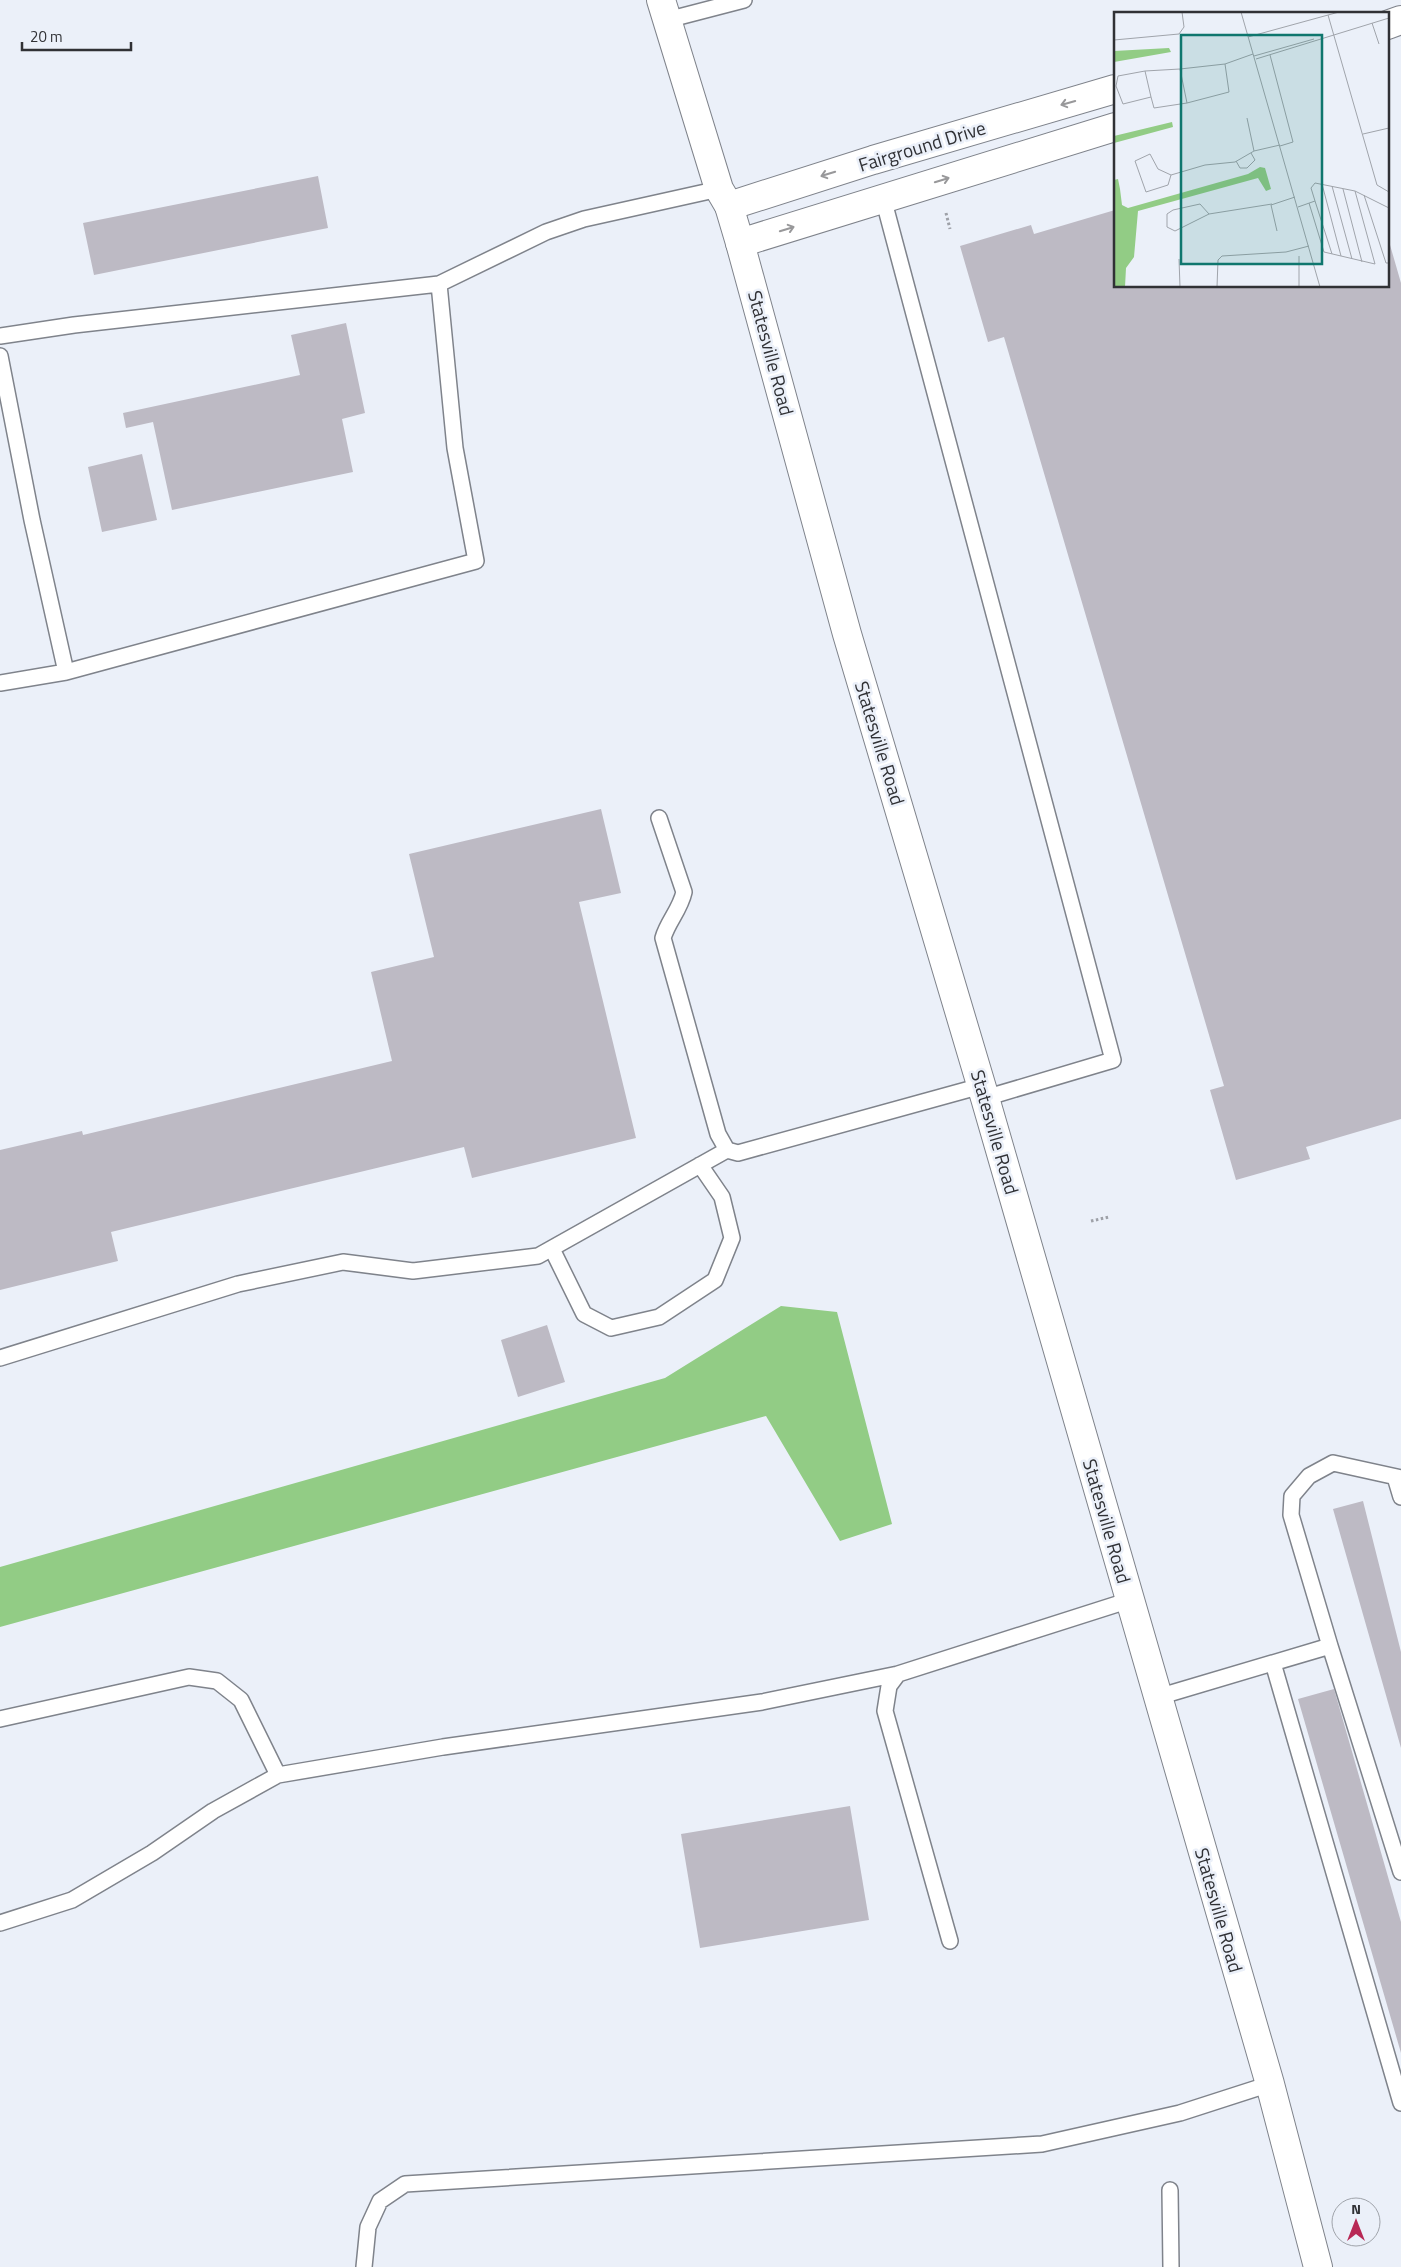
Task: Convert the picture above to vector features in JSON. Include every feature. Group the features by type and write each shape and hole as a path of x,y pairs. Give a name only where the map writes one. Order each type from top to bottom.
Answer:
{"main road":[{"name":"Statesville Road","path":"664,10 740,243 847,634 984,1092 1270,2084 1318,2267"},
{"path":"1388,25 1401,20"},
{"name":"Fairground Drive","path":"724,197 873,160 1114,89"},
{"name":"Fairground Drive","path":"740,243 1114,127"}],"lane":[{"path":"664,10 744,0"},
{"path":"0,336 74,325 439,284 546,232 584,219 724,197"},
{"path":"0,1358 238,1284 343,1262 413,1271 538,1256 727,1150 738,1153 1112,1060 883,198"},
{"path":"0,683 66,672 476,561 455,448 439,284"},
{"path":"0,356 32,520 66,672"},
{"path":"658,818 684,892 682,903 667,926 664,938 718,1134 727,1150"},
{"path":"552,1248 584,1314 611,1328 658,1317 715,1280 732,1238 722,1197 700,1165"},
{"path":"1401,1497 1398,1477 1333,1463 1309,1476 1292,1496 1291,1515 1401,1872"},
{"path":"0,1923 72,1900 152,1852 213,1811 278,1775 443,1747 762,1702 898,1674 1130,1600"},
{"path":"1158,1698 1330,1646"},
{"path":"1273,1663 1401,2102"},
{"path":"898,1674 889,1686 885,1711 950,1941"},
{"path":"0,1720 189,1677 217,1681 241,1700 278,1775"},
{"path":"364,2267 368,2227 380,2201 405,2184 1042,2144 1180,2113 1270,2084"},
{"path":"1170,2190 1171,2267"}],"path":[{"path":"944,210 950,229"},
{"path":"1091,1221 1109,1217"}],"green space":[{"path":"781,1306 837,1312 892,1524 840,1541 766,1416 0,1627 0,1567 665,1378"}],"building":[{"path":"318,176 328,228 94,275 83,223"},
{"path":"1114,210 1114,288 1388,288 1388,238 1401,283 1401,1119 1306,1147 1310,1159 1236,1180 1210,1090 1224,1086 1004,337 988,342 960,246 1031,225 1034,234"},
{"path":"346,323 365,413 342,419 353,472 172,510 153,422 126,428 123,413 300,375 291,335"},
{"path":"142,454 157,520 102,532 88,467"},
{"path":"601,809 621,893 579,902 636,1138 472,1178 464,1147 111,1232 118,1261 0,1290 0,1150 82,1131 83,1135 392,1061 371,972 434,957 409,854"},
{"path":"547,1325 565,1382 518,1397 501,1340"},
{"path":"1363,1501 1401,1652 1401,1748 1333,1509"},
{"path":"1334,1689 1401,1922 1401,2053 1298,1699"},
{"path":"850,1806 869,1920 700,1948 681,1834"}]}
